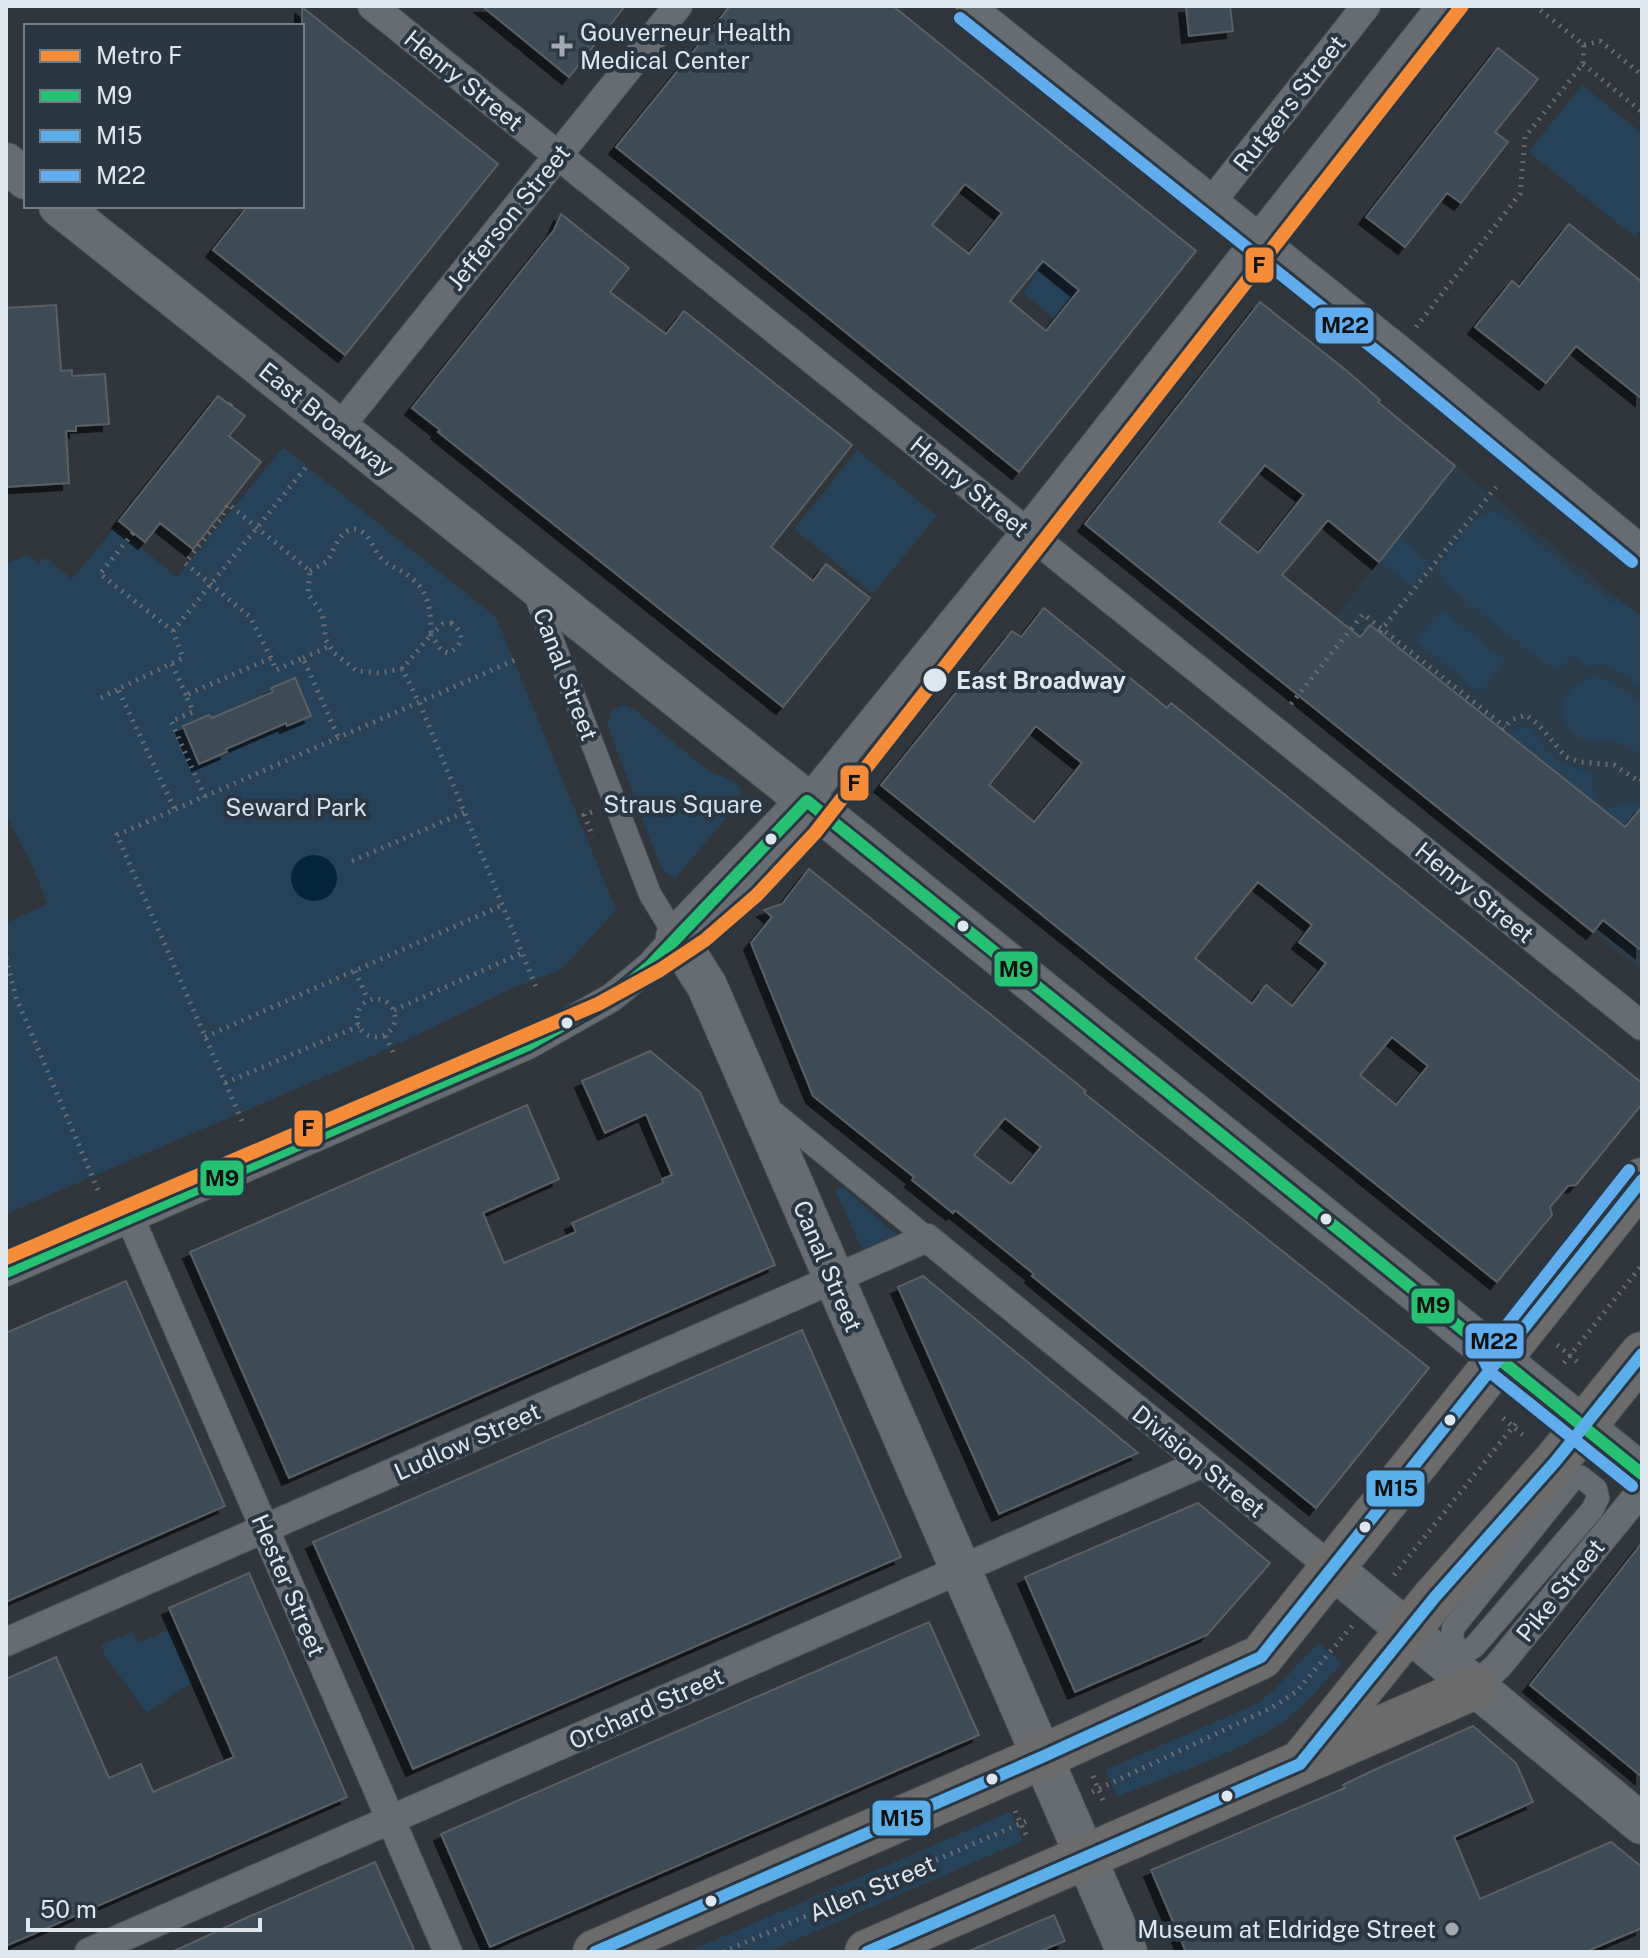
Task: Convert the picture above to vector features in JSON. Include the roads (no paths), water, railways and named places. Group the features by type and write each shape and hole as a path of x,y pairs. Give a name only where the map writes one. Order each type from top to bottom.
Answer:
{"main road":[{"path":"6,163 24,177"},
{"name":"East Broadway","path":"62,208 807,801 1642,1474"},
{"path":"676,937 807,801"},
{"name":"Canal Street","path":"676,937 707,986 1127,1952"},
{"path":"595,1952 1042,1757 1261,1657 1642,1180"},
{"path":"1300,1764 1642,1354"},
{"name":"Division Street","path":"1333,1569 1408,1631 1472,1669 1642,1824"},
{"path":"867,1952 1300,1764 1472,1669"}],"street":[{"name":"Henry Street","path":"372,6 1642,1026"},
{"name":"Jefferson Street","path":"339,428 678,6"},
{"path":"970,6 1399,349 1642,550"},
{"name":"Rutgers Street","path":"1213,200 1366,6"},
{"path":"807,801 1026,531 1441,6"},
{"name":"Canal Street","path":"530,580 650,894 676,937"},
{"path":"6,1272 528,1045 611,998 650,966 676,937"},
{"name":"Division Street","path":"756,1098 1333,1569"},
{"name":"Hester Street","path":"130,1218 448,1952"},
{"name":"Ludlow Street","path":"6,1642 927,1238"},
{"name":"Orchard Street","path":"89,1952 1203,1463"},
{"path":"1581,1477 1596,1489 1598,1498 1592,1510 1472,1669 1464,1653 1452,1642 1453,1628 1572,1480 1581,1477"},
{"name":"Pike Street","path":"1472,1669 1498,1666 1642,1490"}],"metro line":[{"name":"F","path":"6,1258 598,1004 660,970 705,940 757,895 815,833 1462,6"}],"place":[{"name":"Gouverneur Health Medical Center","path":"562,46"},
{"name":"East Broadway","path":"935,680"},
{"name":"Museum at Eldridge Street","path":"1452,1929"}],"park label":[{"name":"Straus Square","path":"683,804"},
{"name":"Seward Park","path":"296,807"}]}
